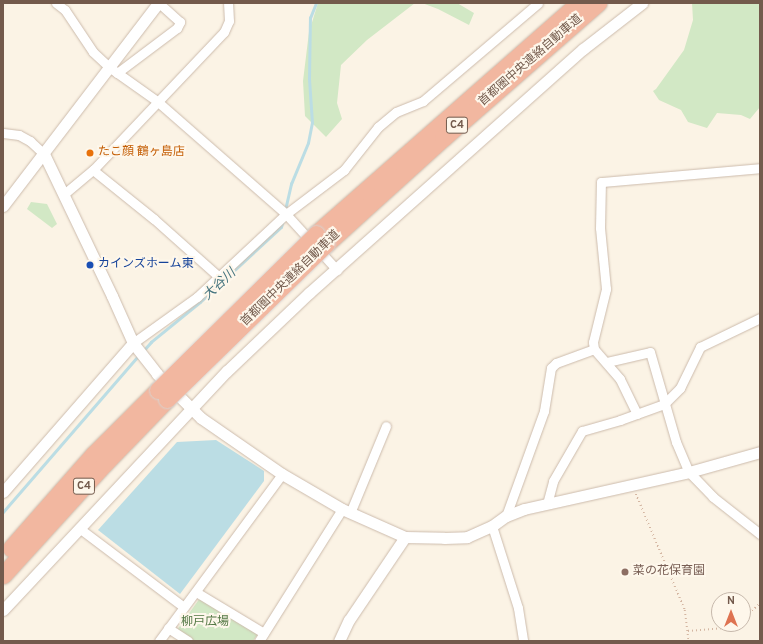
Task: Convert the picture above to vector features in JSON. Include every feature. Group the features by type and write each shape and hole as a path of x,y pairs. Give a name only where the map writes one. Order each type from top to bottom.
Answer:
{"highway":[{"name":"首都圏中央連絡自動車道","path":"3,557 94,454 162,394 321,239 592,5"},
{"name":"首都圏中央連絡自動車道","path":"3,575 104,464 162,394"}],"street":[{"path":"56,3 65,10 93,52 113,70 157,101 286,214 337,270"},
{"path":"3,206 113,70 159,3 180,22 177,28 113,70"},
{"path":"64,194 93,170 224,32 229,20 228,3"},
{"path":"3,492 133,343 197,297 286,214 344,170 378,127 396,112 423,101 538,3"},
{"path":"3,610 227,371 583,49 642,3"},
{"path":"3,133 19,135 30,141 44,154 133,343 157,374 201,418 282,474 346,511 405,537 466,537 492,526 506,516 547,504 689,472 760,452"},
{"path":"637,414 620,379 607,362 594,349 593,342 606,289 600,228 601,182 760,168"},
{"path":"93,170 154,219 218,277"},
{"path":"547,504 553,481 582,431 664,404 680,388 700,347 760,318"},
{"path":"506,516 544,412 550,368 556,363 594,349"},
{"path":"607,362 650,352 676,442 689,472 713,497 760,534"},
{"path":"196,592 261,637 346,511 386,426"},
{"path":"159,641 282,474"},
{"path":"492,526 518,608 523,641"},
{"path":"79,528 184,607"},
{"path":"339,641 349,620 405,537"},
{"path":"168,628 188,641"}],"path":[{"path":"632,485 685,610 689,641"},
{"path":"751,611 760,603"},
{"path":"688,631 711,629"}],"green space":[{"path":"318,3 415,3 367,40 341,65 337,103 342,119 326,137 305,116 303,81 309,32"},
{"path":"422,3 457,3 474,13 469,25 438,9"},
{"path":"692,3 760,3 760,107 750,119 741,115 717,113 707,128 688,122 681,110 659,100 653,91 684,50 693,20"},
{"path":"31,202 47,204 57,224 52,228 27,209"},
{"name":"柳戸広場","path":"200,598 258,634 253,641 194,641 177,630"}],"water":[{"path":"216,440 264,471 264,481 180,594 98,530 177,442"}],"waterway":[{"name":"大谷川","path":"285,210 291,184 308,143 312,123 309,79 310,18 316,3"},
{"name":"大谷川","path":"143,351 151,342 200,302 281,227 283,221"},
{"name":"大谷川","path":"3,512 139,355"}],"place":[{"name":"たこ顔 鶴ヶ島店","path":"90,153"},
{"name":"カインズホーム東","path":"90,265"},
{"name":"菜の花保育園","path":"625,572"}]}
